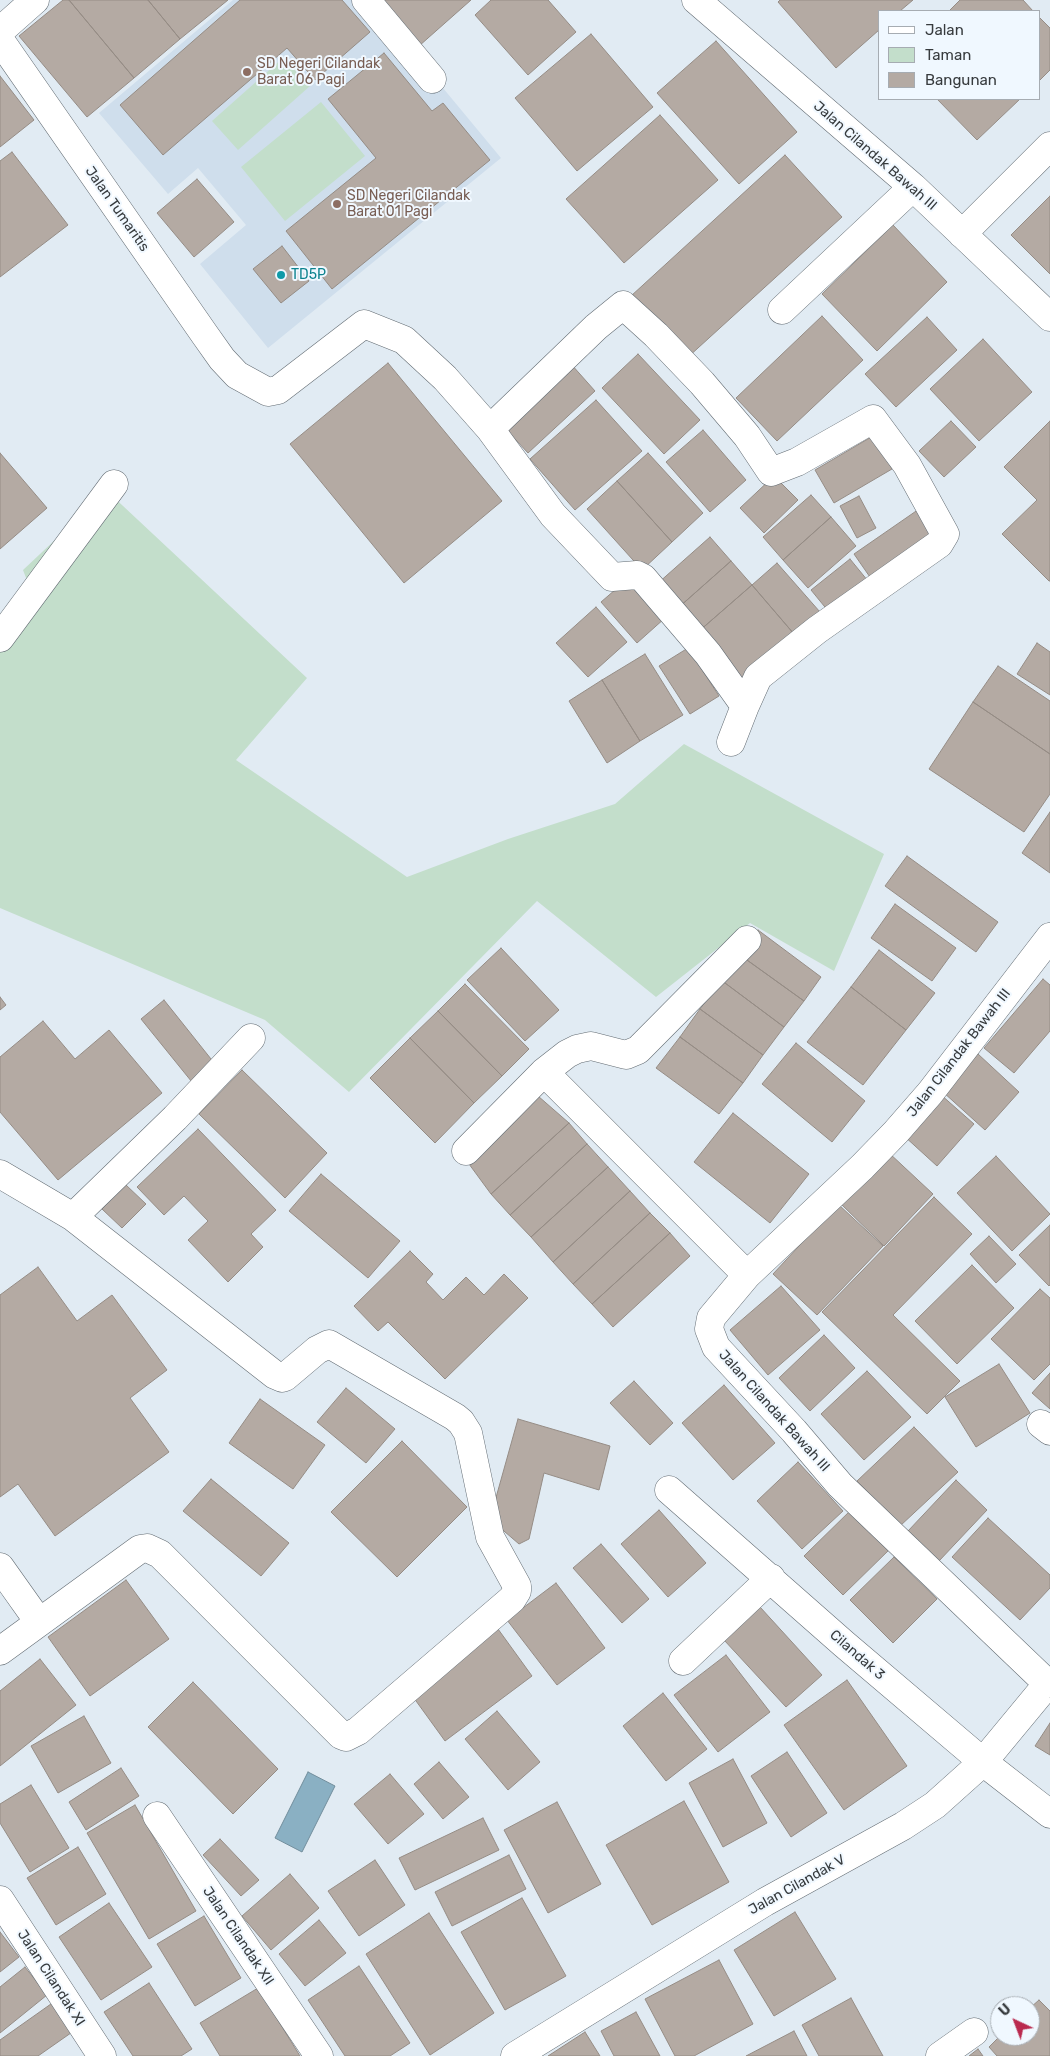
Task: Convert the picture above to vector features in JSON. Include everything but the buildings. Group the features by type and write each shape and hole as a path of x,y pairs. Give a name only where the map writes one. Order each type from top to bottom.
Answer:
{"street":[{"path":"0,31 35,0"},
{"path":"366,0 432,79"},
{"name":"Jalan Cilandak Bawah III","path":"696,0 913,186 1050,317"},
{"name":"Jalan Tumaritis","path":"0,40 222,359 237,375 268,392 278,390 364,324 404,340 446,378 490,428"},
{"path":"962,234 1050,146"},
{"path":"782,310 913,186"},
{"path":"731,742 758,677 817,630 939,544 944,534 907,465 872,419 797,462 771,472 747,436 702,383 656,335 623,305 596,326 490,428 553,515 612,577 637,575 643,578 708,654 745,706"},
{"path":"0,638 114,484"},
{"name":"Jalan Cilandak Bawah III","path":"1049,1682 840,1485 794,1431 716,1347 710,1329 711,1318 747,1275 862,1167 930,1093 1050,938"},
{"path":"466,1151 544,1072 567,1054 591,1046 626,1055 638,1050 747,940"},
{"path":"73,1217 175,1118 251,1038"},
{"path":"544,1072 747,1275"},
{"path":"0,1174 73,1217 275,1375 282,1378 317,1350 329,1344 461,1422 472,1443 490,1537 517,1586 517,1591 512,1600 366,1725 346,1737 341,1735 160,1554 147,1548 140,1549 0,1651"},
{"name":"Cilandak 3","path":"669,1490 844,1644 983,1762 1050,1814"},
{"path":"0,1567 39,1622"},
{"path":"683,1661 771,1578"},
{"name":"Jalan Cilandak V","path":"515,2056 765,1902 903,1826 935,1805 983,1762 1049,1682"},
{"name":"Jalan Cilandak XII","path":"157,1816 319,2056"},
{"name":"Jalan Cilandak XI","path":"0,1900 102,2056"},
{"path":"940,2056 974,2032"}],"shaded area":[{"name":"SD Negeri Cilandak Barat 01 Pagi","path":"233,0 370,0 501,158 268,348 200,264 246,225 198,168 168,194 99,113"}],"green space":[{"path":"284,57 310,86 238,150 212,121"},
{"path":"321,102 365,156 285,221 241,167"},
{"path":"107,491 307,678 236,760 407,877 508,839 615,804 684,744 884,854 834,971 750,923 656,997 537,901 349,1092 265,1020 0,908 0,620 33,596 23,570"}],"water":[{"path":"308,1772 335,1786 302,1852 275,1838"}],"place":[{"name":"SD Negeri Cilandak Barat 06 Pagi","path":"247,72"},
{"name":"SD Negeri Cilandak Barat 01 Pagi","path":"337,204"},
{"name":"TD5P","path":"281,275"}]}
